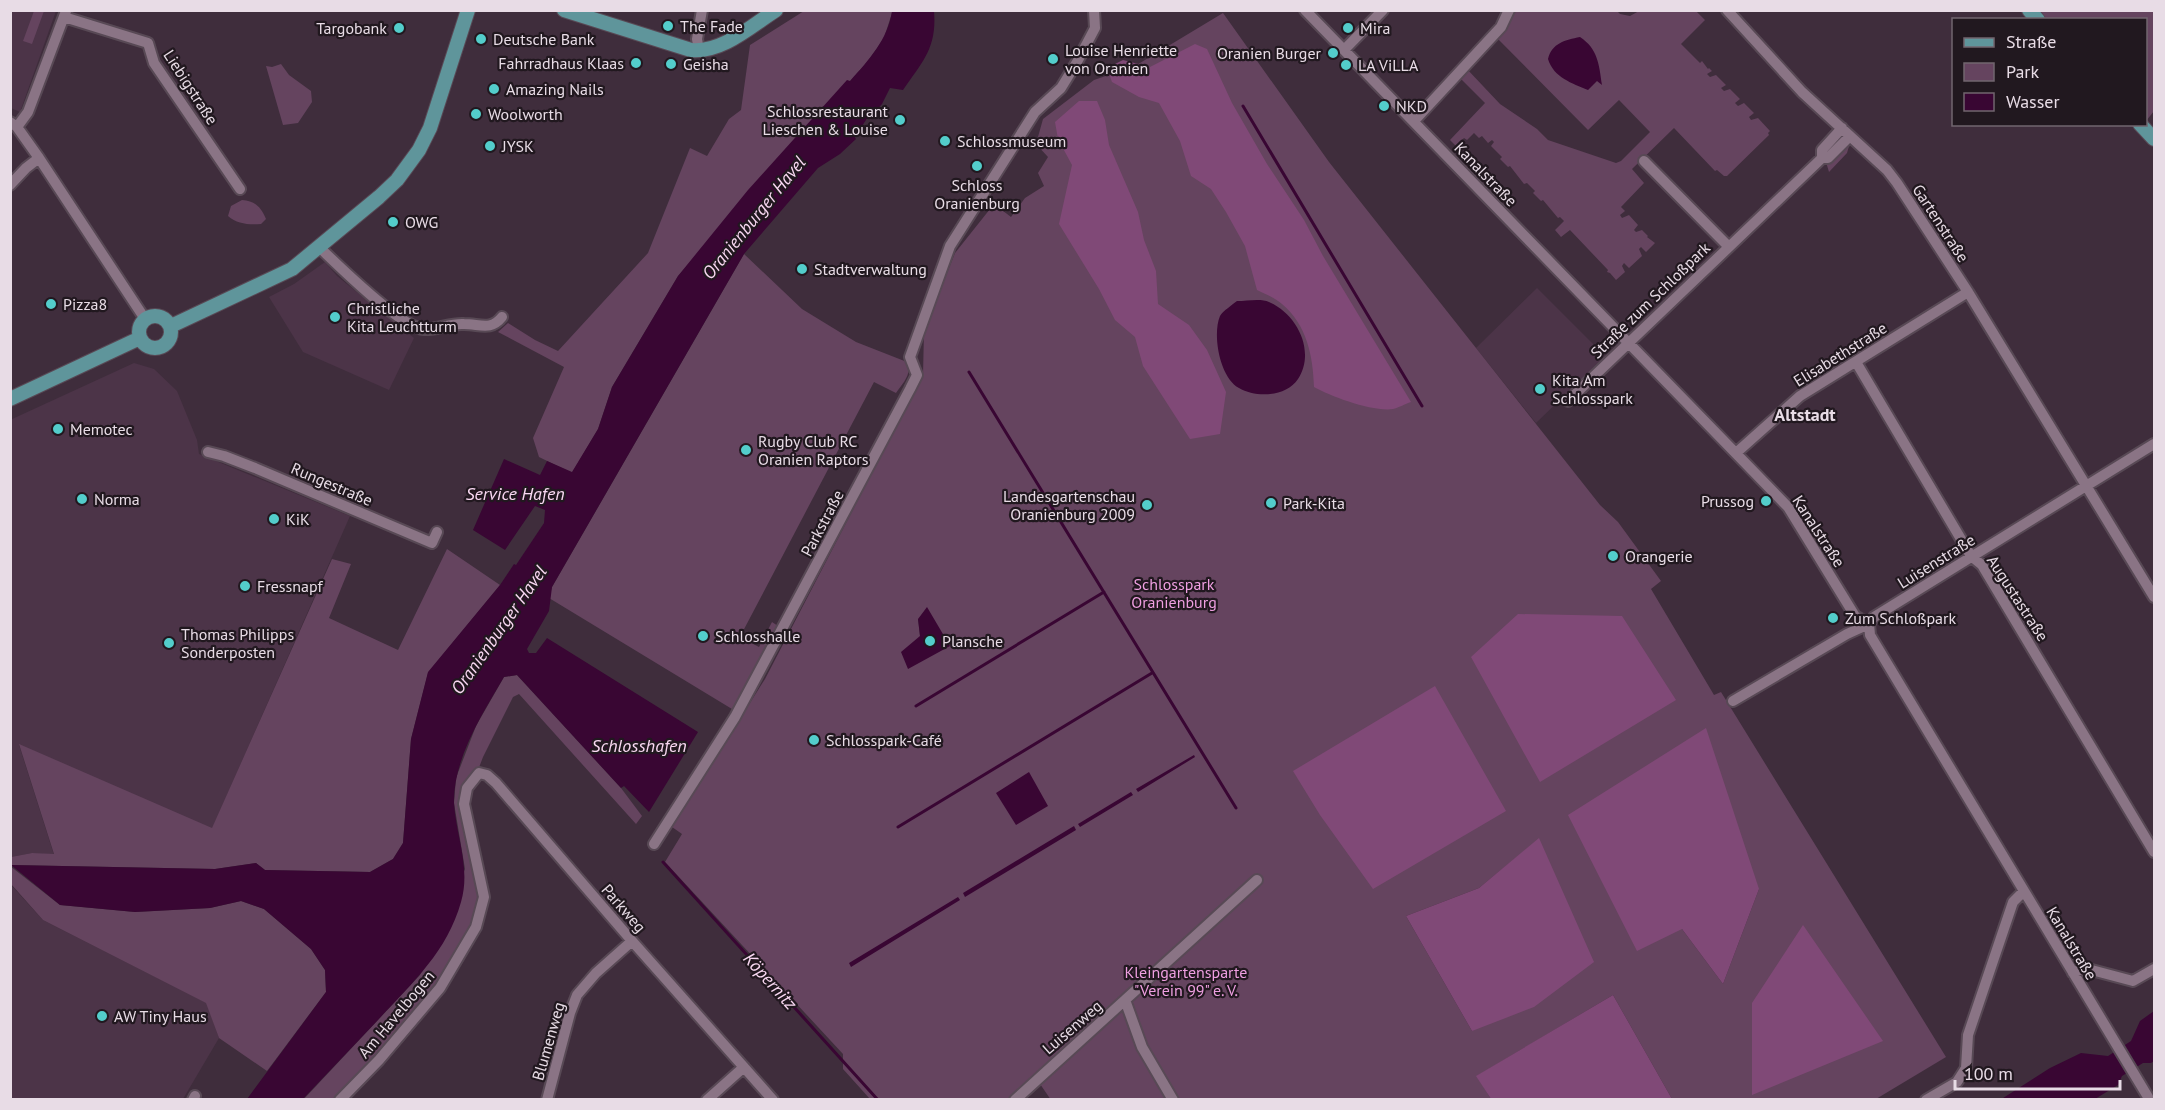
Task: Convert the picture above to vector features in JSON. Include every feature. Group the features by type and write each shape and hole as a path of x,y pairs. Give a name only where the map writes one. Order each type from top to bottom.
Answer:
{"main road":[{"path":"171,326 292,269 389,188 405,171 430,128 468,10"},
{"path":"564,10 699,51 716,47 776,10"},
{"path":"2142,126 2154,140"},
{"path":"160,316 171,326 172,334 169,341 159,348 146,346 140,338 140,328 145,319 160,316"},
{"path":"10,399 140,338"}],"street":[{"path":"699,51 697,39 702,10"},
{"name":"Parkstraße","path":"654,844 740,708 910,389 916,375 910,357 950,246 1035,112 1061,88 1077,62 1095,28 1094,10"},
{"name":"Kanalstraße","path":"1305,10 1788,507 1855,616 1869,624 1870,635 2023,892 2149,1097"},
{"path":"1344,50 1383,10"},
{"path":"1414,121 1501,27 1509,10"},
{"name":"Gartenstraße","path":"1727,10 1802,92 1887,170 1898,183 2087,486 2149,578 2154,597"},
{"name":"Liebigstraße","path":"14,124 28,112 65,14 148,43 154,63 240,189"},
{"path":"14,124 145,319"},
{"name":"Straße zum Schloßpark","path":"1568,401 1822,158 1822,150 1846,132"},
{"path":"10,185 39,158"},
{"name":"Straße zum Schloßpark","path":"1644,160 1728,246"},
{"path":"320,247 381,302 412,326 423,330 458,324 489,327 498,323 502,317"},
{"name":"Elisabethstraße","path":"1736,453 1800,396 1968,292"},
{"name":"Augustastraße","path":"1856,362 1971,555 1982,565 2154,852"},
{"name":"Luisenstraße","path":"1733,701 1847,634 1869,624 1874,617 1971,555 2154,444"},
{"name":"Rungestraße","path":"208,452 255,468 432,543 437,532"},
{"name":"Parkweg","path":"479,773 487,775 496,783 773,1100"},
{"name":"Am Havelbogen","path":"340,1100 379,1060 440,988 476,927 484,897 464,804 467,788 479,773"},
{"name":"Luisenweg","path":"1015,1100 1257,880"},
{"path":"1926,1100 1957,1082 1966,1068 1968,1035 2013,902 2023,892"},
{"name":"Blumenweg","path":"547,1100 577,995 596,973 632,941"},
{"path":"2073,973 2084,968 2133,981 2154,969"},
{"path":"1125,1000 1142,1047 1173,1100"},
{"path":"707,1100 744,1067"}],"shaded area":[{"path":"10,11 56,11 20,112 11,108"},
{"path":"1195,44 1207,49 1232,103 1267,164 1304,220 1323,256 1411,402 1393,409 1375,408 1342,399 1314,387 1310,353 1303,331 1291,312 1274,298 1257,290 1245,246 1211,189 1191,176 1180,141 1159,103 1139,97 1112,82 1107,68 1123,60 1150,67"},
{"path":"1079,101 1097,101 1105,120 1109,145 1138,212 1144,240 1156,271 1158,304 1189,325 1207,350 1226,392 1220,434 1190,439 1143,366 1135,337 1115,320 1059,224 1072,165 1058,139 1055,122"},
{"name":"Christliche Kita Leuchtturm","path":"325,262 337,276 414,338 389,390 303,352 269,297 294,284"},
{"name":"Kita Am Schlosspark","path":"1537,288 1605,356 1536,423 1476,348"},
{"path":"134,363 154,369 177,391 197,440 199,454 350,516 212,829 19,745 54,855 32,853 11,857 10,420"},
{"path":"1518,614 1622,616 1676,700 1540,782 1471,657"},
{"path":"1435,686 1506,811 1373,889 1320,815 1293,771"},
{"path":"1706,728 1759,889 1723,984 1682,929 1637,951 1568,815"},
{"path":"1539,838 1594,962 1534,1007 1472,1031 1406,916 1479,888"},
{"name":"AW Tiny Haus","path":"10,884 43,920 207,1003 219,1038 183,1099 11,1099"},
{"path":"1803,925 1883,1041 1752,1095 1752,1003"},
{"path":"1613,995 1672,1099 1491,1099 1476,1076"}],"green space":[{"path":"1515,10 1616,10 1620,14 1630,16 1639,11 1696,11 1705,20 1681,44 1700,63 1702,61 1712,71 1707,74 1710,77 1716,75 1726,85 1721,88 1724,91 1730,89 1740,99 1735,103 1738,106 1744,103 1754,113 1749,117 1751,120 1758,118 1770,131 1769,135 1727,176 1724,176 1717,170 1715,171 1674,128 1632,169 1644,183 1621,207 1625,211 1620,215 1622,218 1629,215 1638,225 1634,230 1636,232 1642,230 1655,243 1646,252 1641,247 1639,249 1642,256 1629,268 1624,263 1622,266 1625,272 1616,280 1570,230 1561,237 1555,230 1564,221 1558,218 1543,200 1541,201 1533,193 1535,191 1527,183 1524,184 1510,166 1508,167 1500,159 1502,157 1491,146 1494,142 1492,140 1488,143 1482,136 1479,138 1474,133 1467,140 1464,138 1456,146 1450,140 1485,103 1458,76 1466,68 1500,104 1537,129 1548,140 1616,163 1621,161 1650,132 1619,100 1588,130 1496,37 1511,20"},
{"path":"34,11 44,11 32,44 23,41"},
{"path":"804,11 892,11 892,13 884,38 868,61 678,276 612,387 598,429 572,473 539,457 533,438 564,367 498,332 508,323 558,351 648,253 690,148 707,156 729,119 741,110 750,45"},
{"path":"2038,11 2154,11 2154,111 2147,120 2147,18 2029,18"},
{"name":"Schlosspark Oranienburg","path":"1223,13 1329,162 1600,505 1618,522 1661,581 1651,589 1714,695 1721,692 1946,1057 1876,1099 1672,1099 1613,995 1477,1076 1491,1099 1051,1100 1038,1081 1019,1099 870,1099 843,1069 843,1054 665,862 682,834 672,827 765,679 923,375 924,331 955,253 994,204 1011,217 1025,198 1044,186 1038,173 1048,157 1036,144 1043,119 1094,80 1135,66","holes":["918,619 950,646 920,636","1539,839 1472,1031 1406,916 1479,888","1759,889 1723,984 1682,929"]},
{"path":"281,64 289,75 311,91 312,102 298,123 283,125 266,66"},
{"path":"1849,146 1847,153 1829,172 1826,162"},
{"path":"242,200 254,203 260,208 266,219 261,224 243,223 228,216 231,206"},
{"path":"744,254 802,309 856,342 907,362 909,371 896,393 874,382 742,633 740,637 759,647 772,622 778,626 732,709 549,598 552,587"},
{"path":"447,549 500,585 428,673 411,739 403,843 393,859 370,872 265,870 256,863 215,869 11,865 11,857 32,853 54,854 19,744 212,828 332,559 351,564 329,618 398,650"},
{"path":"517,675 621,788 642,816 636,824 519,694 513,697 475,778 467,788 484,897 476,927 440,988 340,1099 303,1100 420,975 465,869 454,803 456,778 476,726 504,677"},
{"path":"10,866 60,905 135,912 210,908 241,901 264,909 311,949 325,970 326,992 267,1071 219,1038 206,1003 43,920 11,884"}],"water":[{"path":"892,11 934,11 933,35 927,54 903,90 890,88 875,112 872,111 862,126 856,126 852,133 856,139 840,154 818,168 744,254 552,587 549,611 527,649 529,653 536,653 547,638 698,732 649,812 624,786 621,788 517,675 504,677 471,737 458,770 454,803 464,864 464,889 455,920 438,952 416,980 303,1099 247,1099 326,992 325,970 311,949 264,909 241,901 210,908 135,912 60,905 11,865 215,869 256,863 265,870 370,872 393,859 403,843 411,739 428,672 500,585 514,564 516,565 544,523 545,510 535,506 505,550 473,530 504,459 540,475 547,461 572,472 598,429 612,387 678,276 748,190 877,49 890,21"},
{"path":"1580,37 1594,52 1601,77 1602,85 1597,81 1588,90 1559,75 1548,59 1556,46 1564,41"},
{"path":"1237,301 1269,302 1288,315 1295,324 1301,335 1305,357 1303,368 1293,385 1279,392 1262,394 1246,391 1232,383 1219,355 1217,334 1221,314"},
{"name":"Plansche","path":"927,607 950,646 908,669 901,652 920,636 918,619"},
{"path":"1194,755 1195,757 1138,792 1136,789"},
{"path":"1029,772 1048,806 1016,825 996,793"},
{"path":"1131,792 1133,795 1080,827 1078,824"},
{"path":"1074,826 1076,830 965,897 963,893"},
{"path":"958,897 960,900 851,967 849,963"},
{"path":"2154,1011 2154,1061 2143,1063 2122,1076 2118,1085 2095,1099 2000,1100 2050,1068 2081,1053 2108,1056 2131,1041 2140,1021"}],"waterway":[{"path":"1243,106 1422,406"},
{"path":"969,372 1236,808"},
{"path":"916,706 1104,592"},
{"path":"898,827 1152,673"},
{"name":"Köpernitz","path":"663,862 878,1100"}],"place":[{"name":"The Fade","path":"668,26"},
{"name":"Targobank","path":"399,28"},
{"name":"Mira","path":"1348,28"},
{"name":"Deutsche Bank","path":"481,39"},
{"name":"Oranien Burger","path":"1333,53"},
{"name":"Louise Henriette von Oranien","path":"1053,59"},
{"name":"Fahrradhaus Klaas","path":"636,63"},
{"name":"Geisha","path":"671,64"},
{"name":"LA ViLLA","path":"1346,65"},
{"name":"Amazing Nails","path":"494,89"},
{"name":"NKD","path":"1384,106"},
{"name":"Woolworth","path":"476,114"},
{"name":"Schlossrestaurant Lieschen & Louise","path":"900,120"},
{"name":"Schlossmuseum","path":"945,141"},
{"name":"JYSK","path":"490,146"},
{"name":"Schloss Oranienburg","path":"977,166"},
{"name":"OWG","path":"393,222"},
{"name":"Stadtverwaltung","path":"802,269"},
{"name":"Pizza8","path":"51,304"},
{"name":"Christliche Kita Leuchtturm","path":"335,317"},
{"name":"Kita Am Schlosspark","path":"1540,389"},
{"name":"Memotec","path":"58,429"},
{"name":"Rugby Club RC Oranien Raptors","path":"746,450"},
{"name":"Norma","path":"82,499"},
{"name":"Prussog","path":"1766,501"},
{"name":"Park-Kita","path":"1271,503"},
{"name":"Landesgartenschau Oranienburg 2009","path":"1147,505"},
{"name":"KiK","path":"274,519"},
{"name":"Orangerie","path":"1613,556"},
{"name":"Fressnapf","path":"245,586"},
{"name":"Zum Schloßpark","path":"1833,618"},
{"name":"Schlosshalle","path":"703,636"},
{"name":"Plansche","path":"930,641"},
{"name":"Thomas Philipps Sonderposten","path":"169,643"},
{"name":"Schlosspark-Café","path":"814,740"},
{"name":"AW Tiny Haus","path":"102,1016"}],"district":[{"name":"Altstadt","path":"1805,415"}],"water label":[{"name":"Oranienburger Havel","path":"754,218"},
{"name":"Service Hafen","path":"515,494"},
{"name":"Oranienburger Havel","path":"499,630"},
{"name":"Schlosshafen","path":"639,746"}],"park label":[{"name":"Kleingartensparte \"Verein 99\" e. V.","path":"1186,981"}]}
